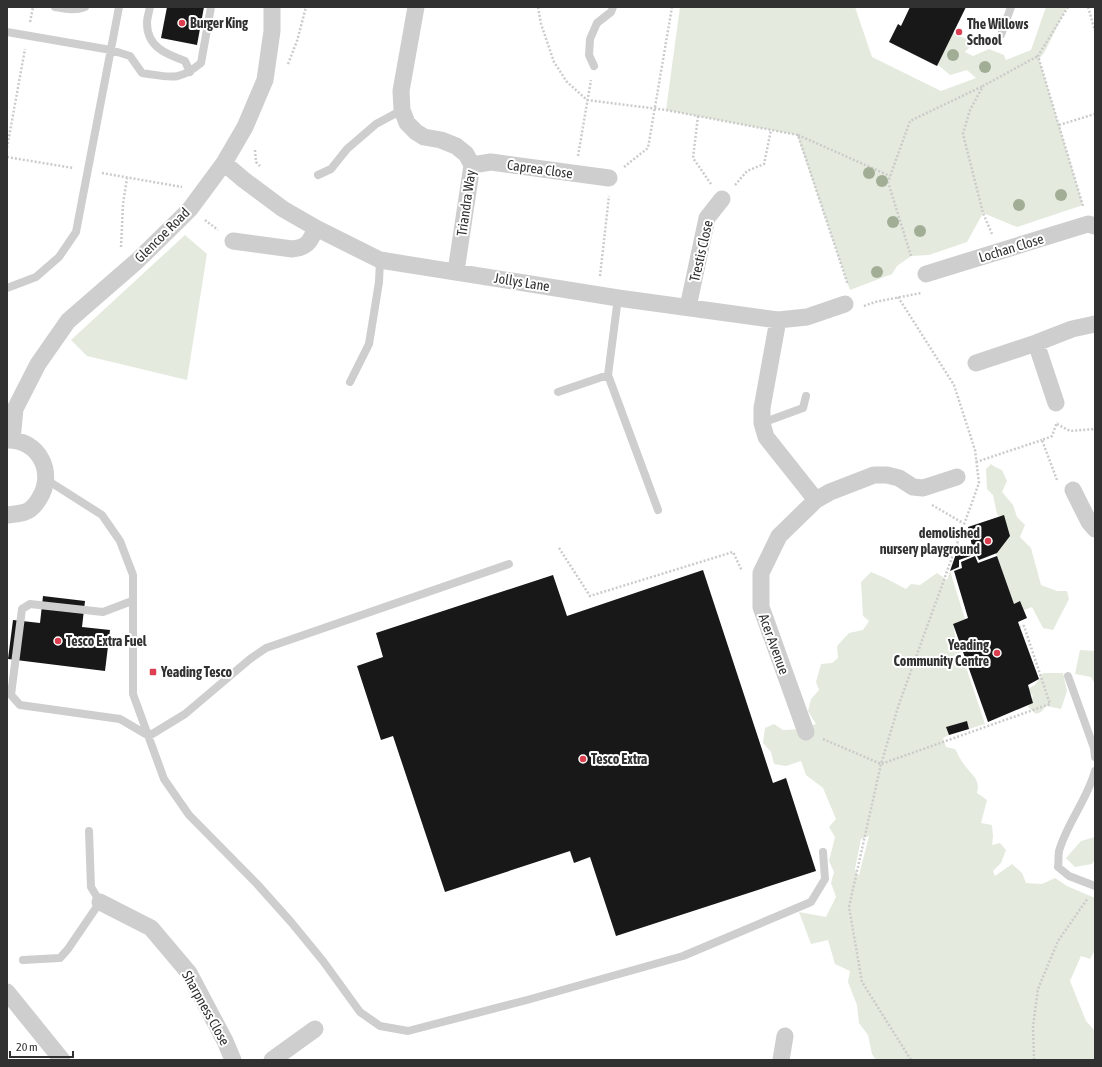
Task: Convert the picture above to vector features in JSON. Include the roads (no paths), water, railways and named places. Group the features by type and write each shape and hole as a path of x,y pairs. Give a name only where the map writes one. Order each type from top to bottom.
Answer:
{"street":[{"name":"Glencoe Road","path":"47,480 43,461 35,450 24,443 9,440 15,409 38,364 68,322 137,261 190,209 224,163 245,127 265,80 272,31 272,7"},
{"name":"Triandra Way","path":"416,7 401,91 402,110 408,123 416,132 424,137 441,140 456,146 466,154 472,165 456,271"},
{"name":"Caprea Close","path":"472,165 491,162 608,178"},
{"name":"Jollys Lane","path":"224,163 283,209 316,228 380,260 598,295 778,320 807,317 844,304"},
{"name":"Trestis Close","path":"688,307 707,218 722,199"},
{"name":"Lochan Close","path":"926,274 1091,225"},
{"path":"233,241 292,249 300,248 308,243 316,228"},
{"path":"778,320 762,408 762,424 766,437 816,500"},
{"path":"976,363 1036,344 1072,329 1095,324"},
{"path":"1036,344 1056,403"},
{"name":"Acer Avenue","path":"806,732 761,607 761,573 779,536 816,500 830,492 874,475 893,476 913,487 923,488 957,477"},
{"path":"7,516 26,512 36,504 44,492 47,480"},
{"path":"1073,490 1089,522 1095,529"},
{"name":"Sharpness Close","path":"100,902 151,928 184,967 226,1041 233,1060"},
{"path":"7,992 62,1060"},
{"path":"272,1060 315,1029"},
{"path":"781,1060 785,1036"}],"lane":[{"path":"55,7 78,10 86,7"},
{"path":"7,288 36,277 59,257 76,232 119,7"},
{"path":"150,7 147,24 151,41 164,54 185,61 190,72"},
{"path":"7,32 111,50 130,56 142,73 172,78 190,72 201,63 211,7"},
{"path":"594,66 589,55 590,39 597,22 611,12 613,7"},
{"path":"1002,36 1010,7"},
{"path":"318,175 331,169 347,149 376,124 402,110"},
{"path":"350,382 369,344 379,282 380,260"},
{"path":"618,298 608,375 658,510"},
{"path":"558,392 608,375"},
{"path":"762,424 803,408 806,396"},
{"path":"47,480 102,515 120,540 133,575 133,694 164,779 189,815 257,884 291,922 323,961 360,1012 380,1026 408,1031 527,1000 683,956 811,902 824,879 823,852"},
{"path":"149,736 185,714 250,659 266,648 509,564"},
{"path":"132,601 103,612 30,604 22,609 11,695 20,705 120,719 149,736"},
{"path":"1068,676 1094,748 1095,757"},
{"path":"1093,890 1069,876 1058,867 1059,853 1067,830 1092,784 1095,772"},
{"path":"23,960 60,958 68,949 100,902 92,887 89,830"}],"place":[{"name":"Burger King","path":"182,23"},
{"name":"The Willows School","path":"959,32"},
{"name":"demolished nursery playground","path":"988,541"},
{"name":"Tesco Extra Fuel","path":"58,641"},
{"name":"Yeading Community Centre","path":"997,653"},
{"name":"Yeading Tesco","path":"153,672"},
{"name":"Tesco Extra","path":"583,759"}]}
